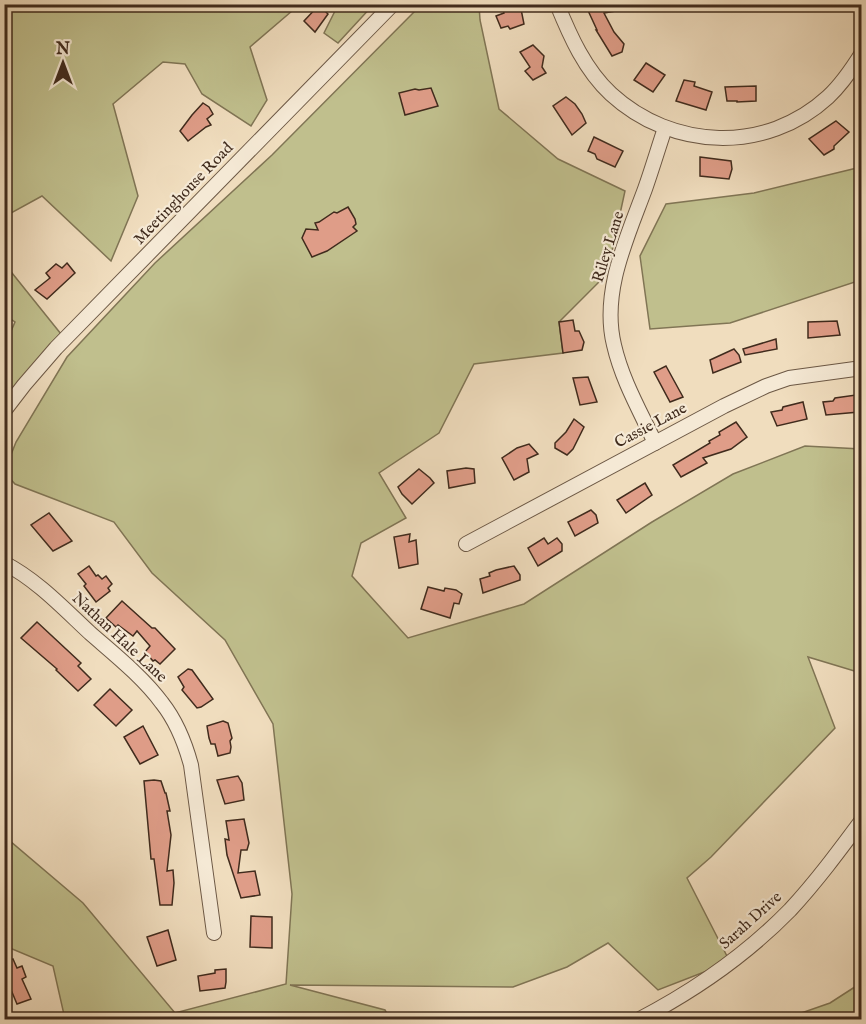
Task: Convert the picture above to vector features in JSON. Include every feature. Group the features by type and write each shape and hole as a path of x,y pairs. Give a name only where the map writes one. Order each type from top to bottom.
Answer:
{"street":[{"name":"Meetinghouse Road","path":"4,411 60,343 393,4"},
{"path":"557,4 573,41 595,76 609,93 645,119 665,128 702,137 741,137 778,128 796,119 828,97 853,68 861,53"},
{"name":"Riley Lane","path":"655,443 621,371 612,331 611,303 623,249 665,128"},
{"name":"Cassie Lane","path":"466,544 724,406 766,386 789,378 861,369"},
{"name":"Nathan Hale Lane","path":"4,563 38,586 113,653 152,690 172,717 186,747 191,765 214,933"},
{"name":"Sarah Drive","path":"638,1020 709,978 759,939 809,888 861,820"}],"shaded area":[{"path":"5,4 299,5 250,47 267,100 251,126 202,94 185,64 163,62 113,104 138,196 111,261 42,196 9,214 5,219"},
{"path":"338,5 373,5 338,43 324,33"},
{"path":"421,5 479,5 480,20 499,109 558,159 625,191 607,274 559,322 563,353 474,364 439,433 379,473 406,518 361,543 352,576 408,638 524,604 652,522 733,474 805,446 861,449 861,673 808,657 835,728 711,857 687,878 730,962 658,990 608,943 567,967 513,987 290,985 385,1010 390,1019 65,1019 53,966 5,946 4,836 83,903 175,1013 286,984 292,894 273,724 225,640 152,573 114,522 15,484 5,470 16,442 67,357 155,263 272,155"},
{"path":"861,167 861,280 730,323 650,329 640,256 666,204 754,193"},
{"path":"4,263 65,339 5,404 5,345 15,322 5,315"},
{"path":"861,983 861,1019 784,1019 830,1003"}],"building":[{"path":"520,4 524,24 510,29 508,26 501,28 496,16 504,13 502,7"},
{"path":"585,4 621,4 621,10 604,13 614,32 624,44 622,52 612,56 596,30"},
{"path":"319,5 328,14 315,32 304,21"},
{"path":"533,45 544,56 542,67 546,73 533,80 525,71 530,67 520,52"},
{"path":"646,63 665,75 653,92 634,80"},
{"path":"684,80 695,82 694,86 712,92 706,110 676,101"},
{"path":"756,86 756,101 727,101 725,87"},
{"path":"431,88 438,106 405,115 399,93"},
{"path":"566,97 575,104 586,123 572,135 553,106"},
{"path":"203,103 213,114 207,119 211,125 188,141 180,131"},
{"path":"836,121 849,132 834,146 834,149 824,155 809,139"},
{"path":"594,137 623,151 615,167 597,159 595,154 588,151"},
{"path":"700,157 731,161 732,169 729,179 700,176"},
{"path":"348,207 355,219 356,224 353,227 357,231 327,251 312,257 302,238 306,229 318,230 315,223"},
{"path":"67,263 75,273 47,299 35,290 50,278 46,273 56,264 62,268"},
{"path":"573,320 575,331 579,331 584,342 582,350 563,353 559,322"},
{"path":"837,321 840,335 808,338 808,322"},
{"path":"776,339 777,349 745,355 743,349"},
{"path":"734,349 741,362 713,373 710,360"},
{"path":"666,366 683,397 670,402 654,372"},
{"path":"588,377 597,402 580,405 573,378"},
{"path":"856,395 861,401 859,412 826,415 823,402"},
{"path":"803,402 807,419 777,426 771,412"},
{"path":"574,419 584,427 573,449 567,455 555,448 555,443"},
{"path":"736,422 747,437 731,449 703,458 707,463 681,477 673,465 710,443 709,441 720,435 719,432"},
{"path":"529,444 538,454 527,459 529,472 514,480 502,458 517,448"},
{"path":"419,469 434,483 412,504 398,487"},
{"path":"474,469 475,483 449,488 447,471"},
{"path":"645,483 652,495 626,513 617,500"},
{"path":"591,510 596,515 598,523 575,536 568,522"},
{"path":"49,513 72,541 53,551 31,525"},
{"path":"410,534 409,542 416,540 418,564 399,568 394,537"},
{"path":"544,538 548,544 557,538 562,544 562,551 538,566 528,548"},
{"path":"89,566 96,576 102,579 106,576 112,584 108,588 110,591 96,602 78,574"},
{"path":"514,566 520,575 520,580 483,593 480,579 490,576 489,573 496,570"},
{"path":"428,587 444,591 445,588 456,590 462,594 459,604 454,603 450,618 421,609"},
{"path":"122,601 152,628 155,628 175,649 160,664 153,661 145,652 150,646 137,631 133,636 118,625 116,627 106,618"},
{"path":"37,622 81,663 78,666 91,679 78,691 57,669 21,638"},
{"path":"188,669 192,670 213,699 201,707 197,708 182,690 184,687 178,677"},
{"path":"110,689 132,710 116,726 94,705"},
{"path":"223,721 228,723 232,738 231,747 230,753 218,756 215,744 211,744 207,726"},
{"path":"143,726 158,755 140,764 124,737"},
{"path":"238,776 242,783 244,800 225,804 217,780"},
{"path":"144,781 161,781 170,811 167,811 171,835 167,871 173,870 172,905 160,905 154,859 151,859"},
{"path":"244,819 249,843 247,850 241,850 238,873 255,871 260,895 241,898 227,855 225,839 229,840 226,821"},
{"path":"251,916 272,917 272,948 250,947"},
{"path":"168,930 176,960 157,966 147,937"},
{"path":"13,959 17,968 22,966 26,977 22,979 31,999 17,1004 9,985 7,986 4,981 4,962"},
{"path":"226,969 225,988 200,991 198,976"}]}
